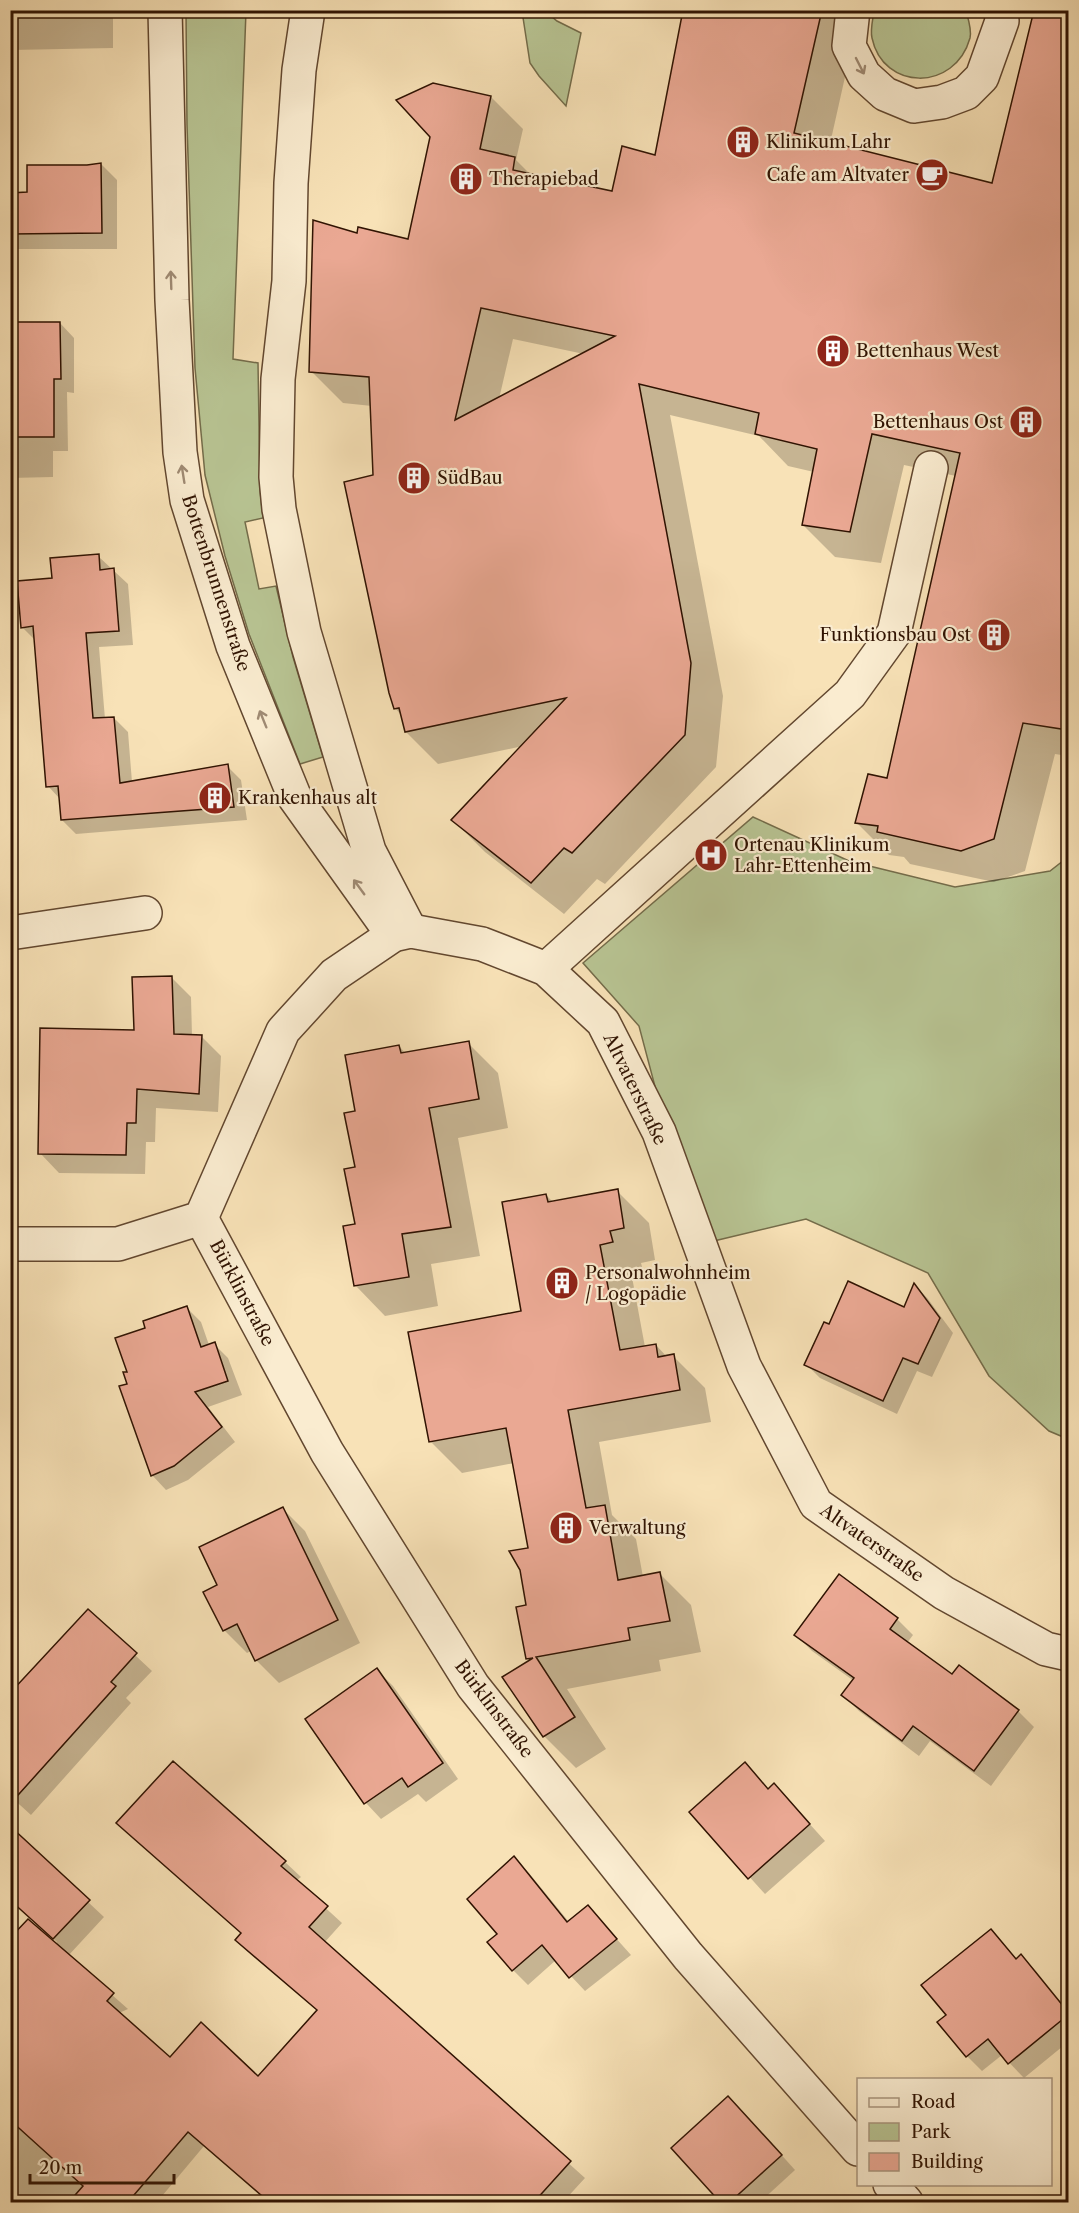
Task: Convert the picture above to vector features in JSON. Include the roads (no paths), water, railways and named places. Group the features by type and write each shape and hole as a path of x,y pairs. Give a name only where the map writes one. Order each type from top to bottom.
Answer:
{"street":[{"name":"Bottenbrunnenstraße","path":"165,10 172,300 180,452 187,500 233,646 295,798 402,933"},
{"path":"10,1245 118,1244 201,1218 283,1031 334,975 402,933 369,851 304,632 279,509 276,477 278,379 289,281 291,183 299,70 308,10"},
{"path":"853,10 849,46 864,75 885,94 914,106 942,102 966,93 982,77 1002,21 1001,10"},
{"path":"546,969 850,694 894,633 931,468"},
{"path":"10,933 145,913"},
{"name":"Altvaterstraße","path":"402,933 482,944 546,969 603,1022 659,1132 744,1366 816,1504 944,1593 1046,1649 1068,1654"},
{"name":"Bürklinstraße","path":"201,1218 327,1452 473,1686 688,1956 857,2148"},
{"path":"892,2186 906,2202"}],"place":[{"name":"Klinikum Lahr","path":"743,142"},
{"name":"Cafe am Altvater","path":"932,175"},
{"name":"Therapiebad","path":"466,179"},
{"name":"Bettenhaus West","path":"833,351"},
{"name":"Bettenhaus Ost","path":"1026,422"},
{"name":"SüdBau","path":"414,478"},
{"name":"Funktionsbau Ost","path":"994,635"},
{"name":"Krankenhaus alt","path":"215,798"},
{"name":"Ortenau Klinikum Lahr-Ettenheim","path":"711,855"},
{"name":"Personalwohnheim / Logopädie","path":"562,1283"},
{"name":"Verwaltung","path":"566,1528"}]}
